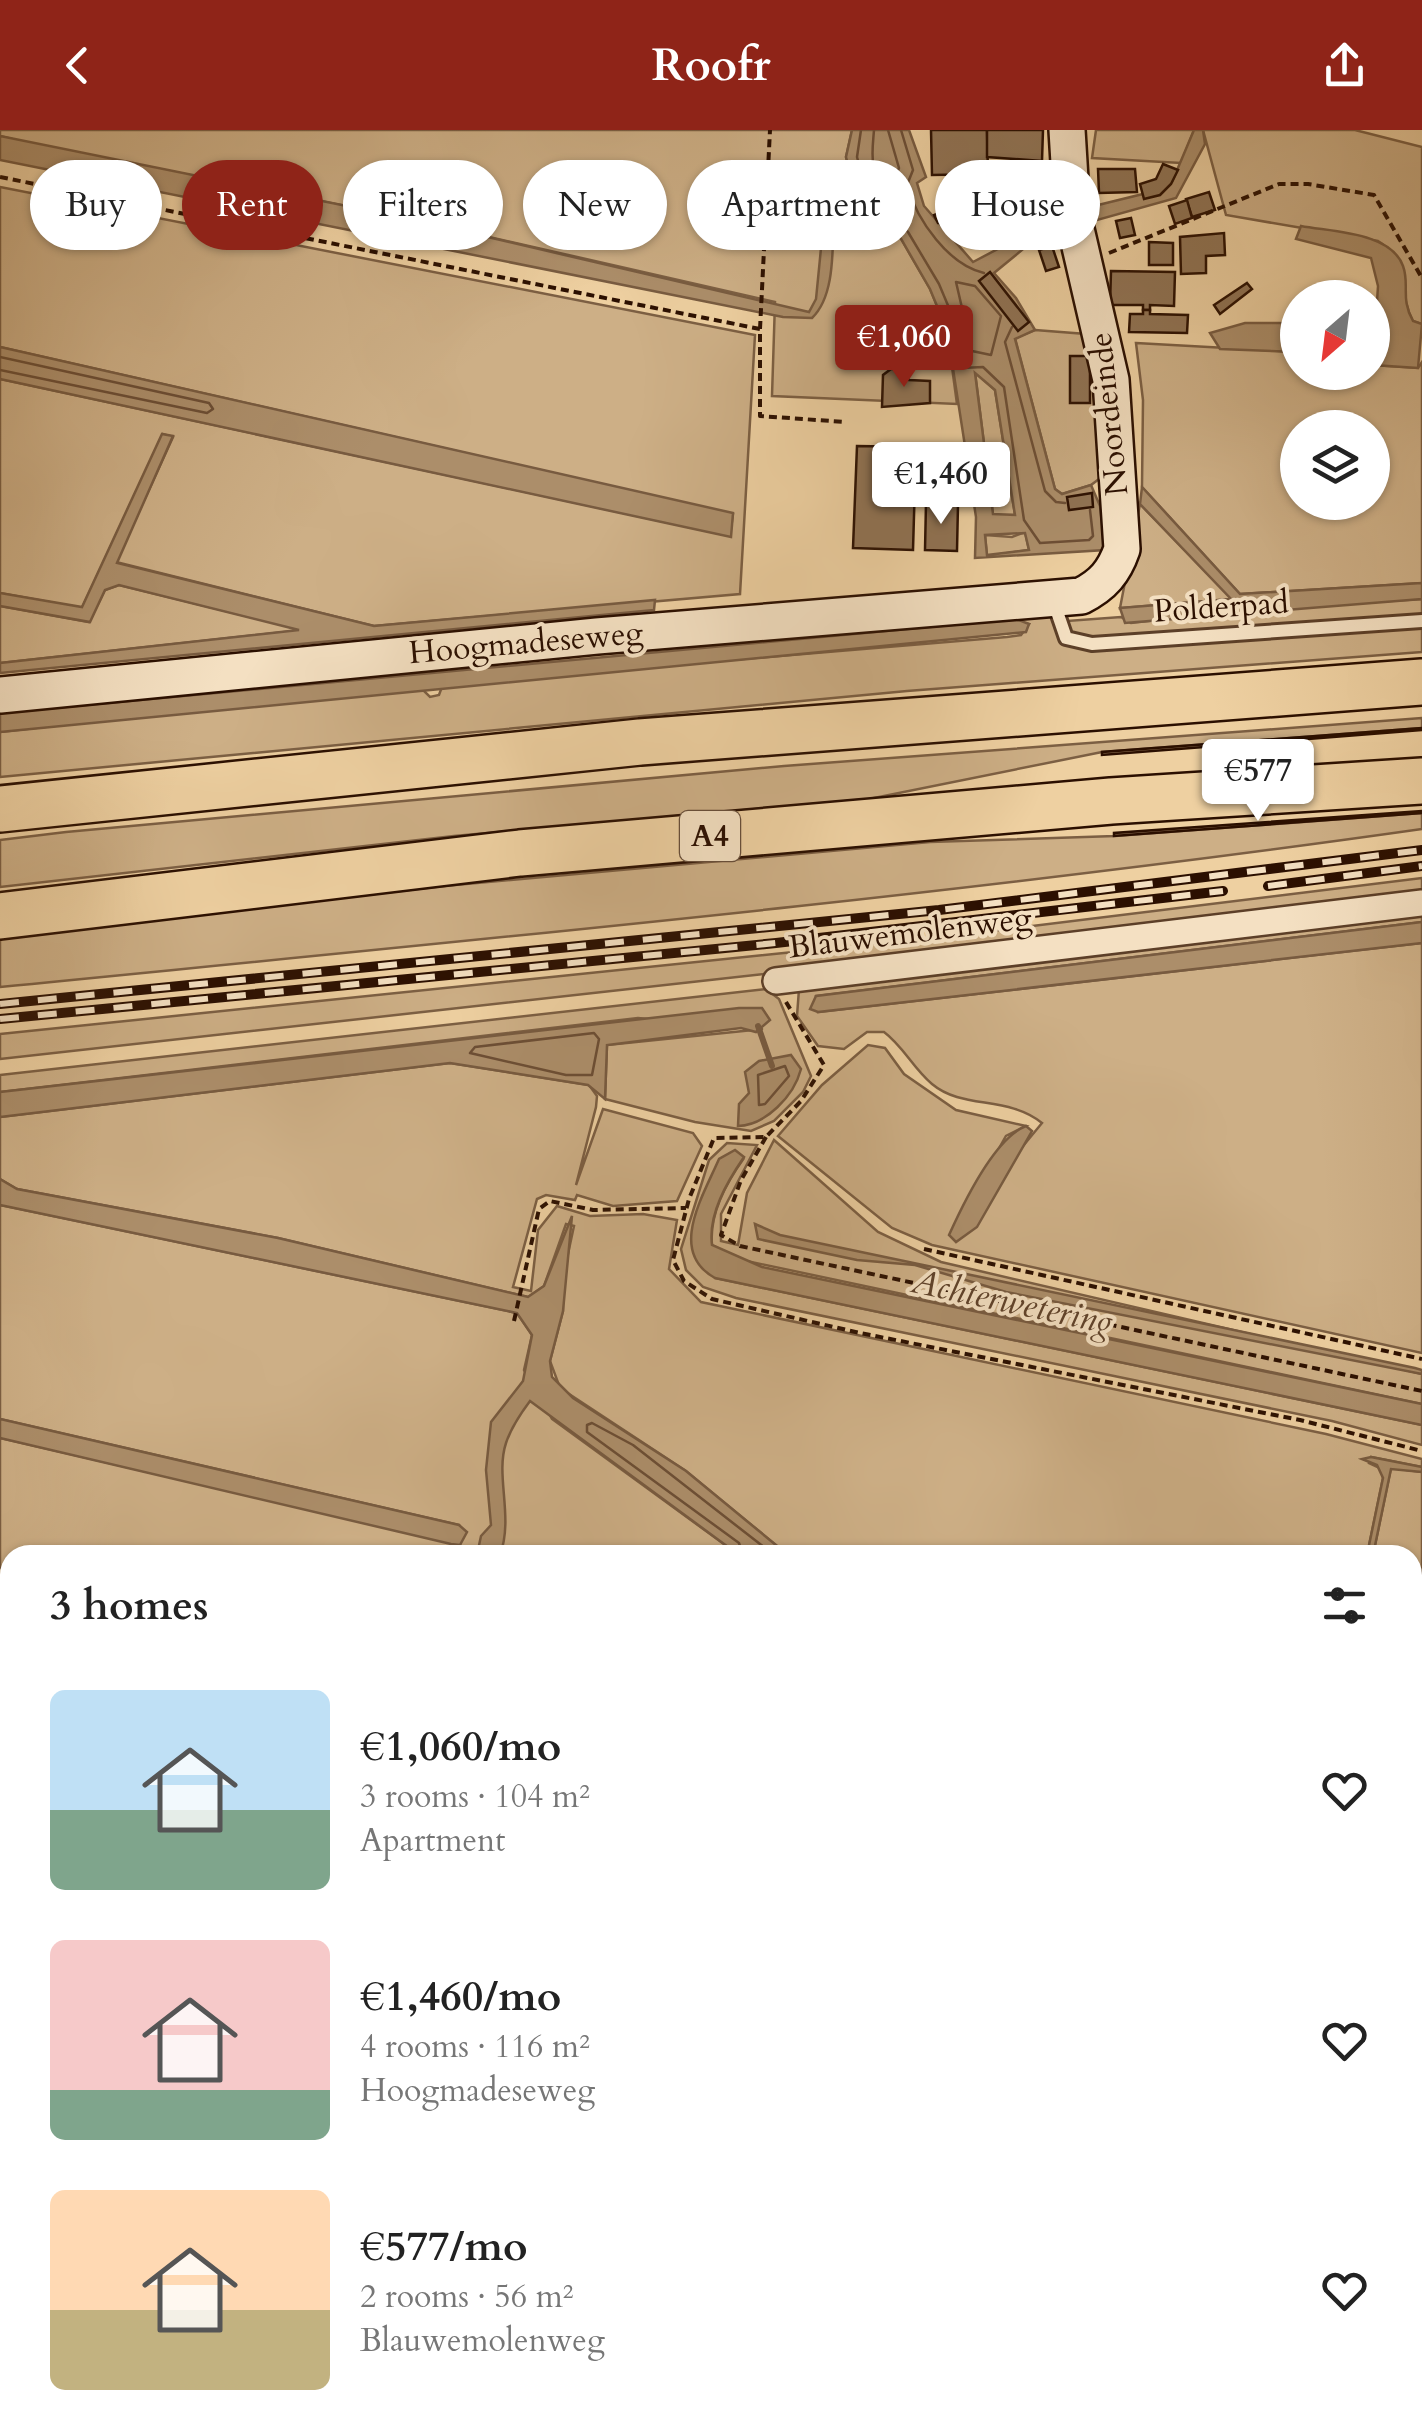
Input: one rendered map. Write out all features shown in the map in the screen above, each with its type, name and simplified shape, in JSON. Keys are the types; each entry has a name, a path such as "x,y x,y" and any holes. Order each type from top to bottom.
{"highway":[{"path":"0,809 640,742 1422,682"},
{"name":"A4","path":"0,916 520,852 1112,801 1422,781"}],"street":[{"name":"Noordeinde","path":"1053,598 1093,590 1116,567 1122,549 1111,380 1072,212 1067,130"},
{"name":"Hoogmadeseweg","path":"0,695 597,636 1053,598"},
{"name":"Blauwemolenweg","path":"776,981 1422,903"}],"lane":[{"name":"Polderpad","path":"1053,598 1066,638 1092,644 1422,620"}],"path":[{"path":"770,130 760,329 760,416 845,422"},
{"path":"0,178 760,329"},
{"path":"1082,262 1226,209 1279,184 1308,184 1374,195 1422,278"},
{"name":"Blauwemolenweg","path":"766,1137 801,1101 824,1065 776,981"},
{"path":"766,1137 714,1138 687,1208 673,1260 684,1281 712,1299 860,1333 1300,1420 1422,1451"},
{"path":"766,1137 741,1180 721,1235 740,1246 1422,1391"},
{"path":"514,1321 539,1209 550,1202 594,1210 687,1208"},
{"path":"924,1249 1422,1359"}],"shaded area":[{"path":"0,130 852,130 847,160 687,160 687,250 908,250 947,330 957,404 772,396 775,302 547,250 667,250 667,160 523,160 523,245 503,240 503,160 343,160 343,205 323,201 323,160 182,160 182,173 162,169 162,160 114,160 0,136"},
{"path":"1096,130 1194,130 1181,163 1092,158"},
{"path":"1203,130 1355,130 1422,147 1422,324 1413,321 1408,309 1396,258 1378,241 1226,215"},
{"path":"0,187 30,193 30,250 162,250 162,219 182,223 182,250 321,250 755,335 740,594 374,626 116,562 173,437 163,434 82,608 0,593 0,379 730,536 733,514 0,347"},
{"path":"1035,330 1086,334 1094,351 1103,476 1091,485 1062,494 1055,489 1015,338"},
{"path":"1136,343 1280,351 1280,390 1390,390 1390,366 1418,368 1422,362 1422,583 1240,594 1142,487 1143,400"},
{"path":"975,372 995,390 1015,515 993,515"},
{"path":"1140,504 1232,599 1120,608"},
{"path":"1025,532 1029,550 987,556 985,535 1012,537"},
{"path":"119,585 303,630 0,663 0,606 89,622 105,590"},
{"path":"1422,599 1422,652 907,691 0,777 0,732 418,685 430,697 439,695 443,684 1007,637 1021,635 1029,624 1005,619 881,631 753,634 1051,614 1054,622 1121,617 1131,623 1245,610"},
{"path":"1422,718 1422,728 1102,752 869,799 454,836 0,887 0,840 66,832 784,766"},
{"path":"1422,813 1422,829 1067,875 712,916 0,987 0,937 444,886 930,842 1115,836"},
{"path":"1422,878 1422,895 972,951 0,1059 0,1034 968,934"},
{"path":"1422,911 1422,922 816,996 818,1012 1422,943 1422,1353 932,1245 892,1228 778,1136 822,1085 868,1045 885,1048 904,1074 956,1110 1026,1126 1006,1136 950,1235 1042,1123 1014,1109 944,1092 925,1078 884,1032 867,1032 844,1049 818,1046 797,1016 799,989"},
{"path":"766,989 779,999 811,1076 803,1092 774,1121 751,1131 695,1122 605,1099 607,1045 763,1029 638,1018 0,1092 0,1075"},
{"path":"450,1063 589,1085 597,1096 596,1107 576,1185 603,1109 693,1133 702,1146 677,1201 613,1206 577,1195 575,1200 546,1195 537,1199 513,1287 531,1291 538,1230 557,1206 590,1216 643,1214 677,1220 669,1269 701,1302 1326,1434 1422,1459 1422,1467 1371,1457 1369,1463 1382,1469 1383,1478 1369,1545 776,1545 686,1471 560,1388 550,1361 563,1311 563,1277 574,1226 566,1224 544,1286 528,1297 278,1238 17,1189 0,1179 0,1117"},
{"path":"774,1140 878,1232 941,1262 1422,1374 1422,1404 742,1260 712,1245 712,1233 720,1199 744,1158 703,1195 715,1278 1422,1425 1422,1445 1332,1421 736,1298 703,1287 686,1270 681,1249 709,1160 727,1143 757,1145 721,1214 721,1241 738,1245 747,1193"},
{"path":"0,1205 517,1313 532,1335 524,1370 552,1419 725,1545 0,1545 0,1438 460,1544 459,1525 0,1419"},
{"path":"1391,1468 1422,1472 1422,1545 1375,1545"}],"water":[{"path":"852,130 909,130 926,177 917,183 924,206 935,219 935,250 962,250 973,262 996,250 1022,250 994,273 1016,298 1035,330 1015,339 1055,489 1062,494 1091,485 1100,506 1105,550 975,558 976,517 947,330 908,250 915,250 915,160 847,160","holes":["975,373 995,390 1015,515 993,514","1025,533 1029,550 987,555 985,535"]},
{"path":"1194,130 1203,130 1205,144 1176,198 1100,219 1100,205 1163,189 1172,182"},
{"path":"0,136 119,160 30,160 30,166 0,160"},
{"path":"162,169 182,173 182,196 162,192"},
{"path":"323,201 343,205 343,229 323,225"},
{"path":"1301,226 1359,235 1386,246 1396,255 1405,273 1409,313 1413,321 1422,324 1418,368 1390,366 1390,280 1376,280 1371,258 1296,239"},
{"path":"503,241 523,245 523,250 543,250 809,312 816,299 821,250 832,250 829,283 820,308 812,318 783,317 449,250 503,250"},
{"path":"1245,323 1280,323 1280,351 1220,349 1210,333"},
{"path":"0,347 733,513 731,537 0,379"},
{"path":"162,434 173,436 117,563 374,626 655,600 654,610 0,673 0,663 299,630 119,585 105,590 90,622 0,606 0,593 82,607"},
{"path":"1142,487 1240,594 1422,583 1422,599 1125,623 1120,608 1231,599 1140,504"},
{"path":"1016,619 1029,624 1026,632 0,732 0,713"},
{"path":"1422,922 1422,943 818,1012 810,1009 816,996"},
{"path":"762,1008 770,1020 756,1032 741,1028 607,1045 605,1099 588,1085 450,1063 0,1117 0,1092"},
{"path":"791,1055 801,1069 785,1099 768,1115 738,1126 739,1104 749,1093 745,1072 759,1061"},
{"path":"1026,1126 1032,1131 977,1227 956,1242 949,1235 981,1173 1003,1144"},
{"path":"735,1150 744,1157 716,1210 712,1245 762,1267 1422,1404 1422,1425 715,1278 693,1254 693,1223 719,1159"},
{"path":"0,1179 17,1189 278,1238 528,1297 544,1286 572,1216 563,1311 550,1361 552,1377 573,1398 686,1471 776,1545 725,1545 530,1401 511,1432 503,1456 503,1545 479,1545 491,1525 486,1470 491,1422 523,1381 532,1335 517,1313 0,1205"},
{"path":"755,1224 780,1235 1415,1368 1422,1370 1422,1374 1006,1292 915,1265 857,1260 758,1239"},
{"path":"0,1419 459,1525 467,1532 460,1545 451,1544 0,1438"},
{"path":"1371,1457 1422,1467 1422,1472 1391,1469 1375,1545 1369,1545 1383,1478 1377,1465 1362,1459"}],"building":[{"path":"931,130 987,130 988,160 935,160 932,175"},
{"path":"987,130 1043,130 1042,160 987,157"},
{"path":"1163,164 1178,170 1171,184 1160,195 1144,199 1140,184 1156,179"},
{"path":"1100,169 1135,169 1137,192 1100,193"},
{"path":"1209,192 1215,210 1192,217 1186,199"},
{"path":"1187,200 1192,218 1175,224 1169,206"},
{"path":"1131,218 1135,235 1120,238 1116,221"},
{"path":"1224,233 1225,255 1206,256 1206,273 1181,274 1180,237"},
{"path":"1149,242 1173,243 1173,265 1149,265"},
{"path":"1039,250 1053,250 1059,267 1046,271"},
{"path":"1111,271 1175,272 1174,306 1150,305 1150,310 1143,310 1143,305 1110,305"},
{"path":"990,272 1029,322 1018,331 979,281"},
{"path":"1247,283 1252,289 1220,314 1214,305"},
{"path":"1143,310 1150,310 1150,314 1188,315 1187,333 1129,332 1130,314 1143,314"},
{"path":"1070,356 1090,356 1090,403 1070,403"},
{"path":"891,369 901,369 909,380 930,381 930,403 882,407 883,375"},
{"path":"857,446 916,447 913,550 853,548"},
{"path":"1092,493 1093,507 1069,510 1067,497"},
{"path":"926,503 958,504 957,551 925,550"},
{"path":"1422,730 1102,755 1102,752"},
{"path":"1422,813 1114,836 1114,833"}],"waterway":[{"name":"Achterwetering","path":"758,1026 772,1066"}],"railway":[{"path":"0,1004 939,910 1422,850"},
{"path":"1268,886 1422,866"},
{"path":"0,1019 776,943 1223,891"}]}
